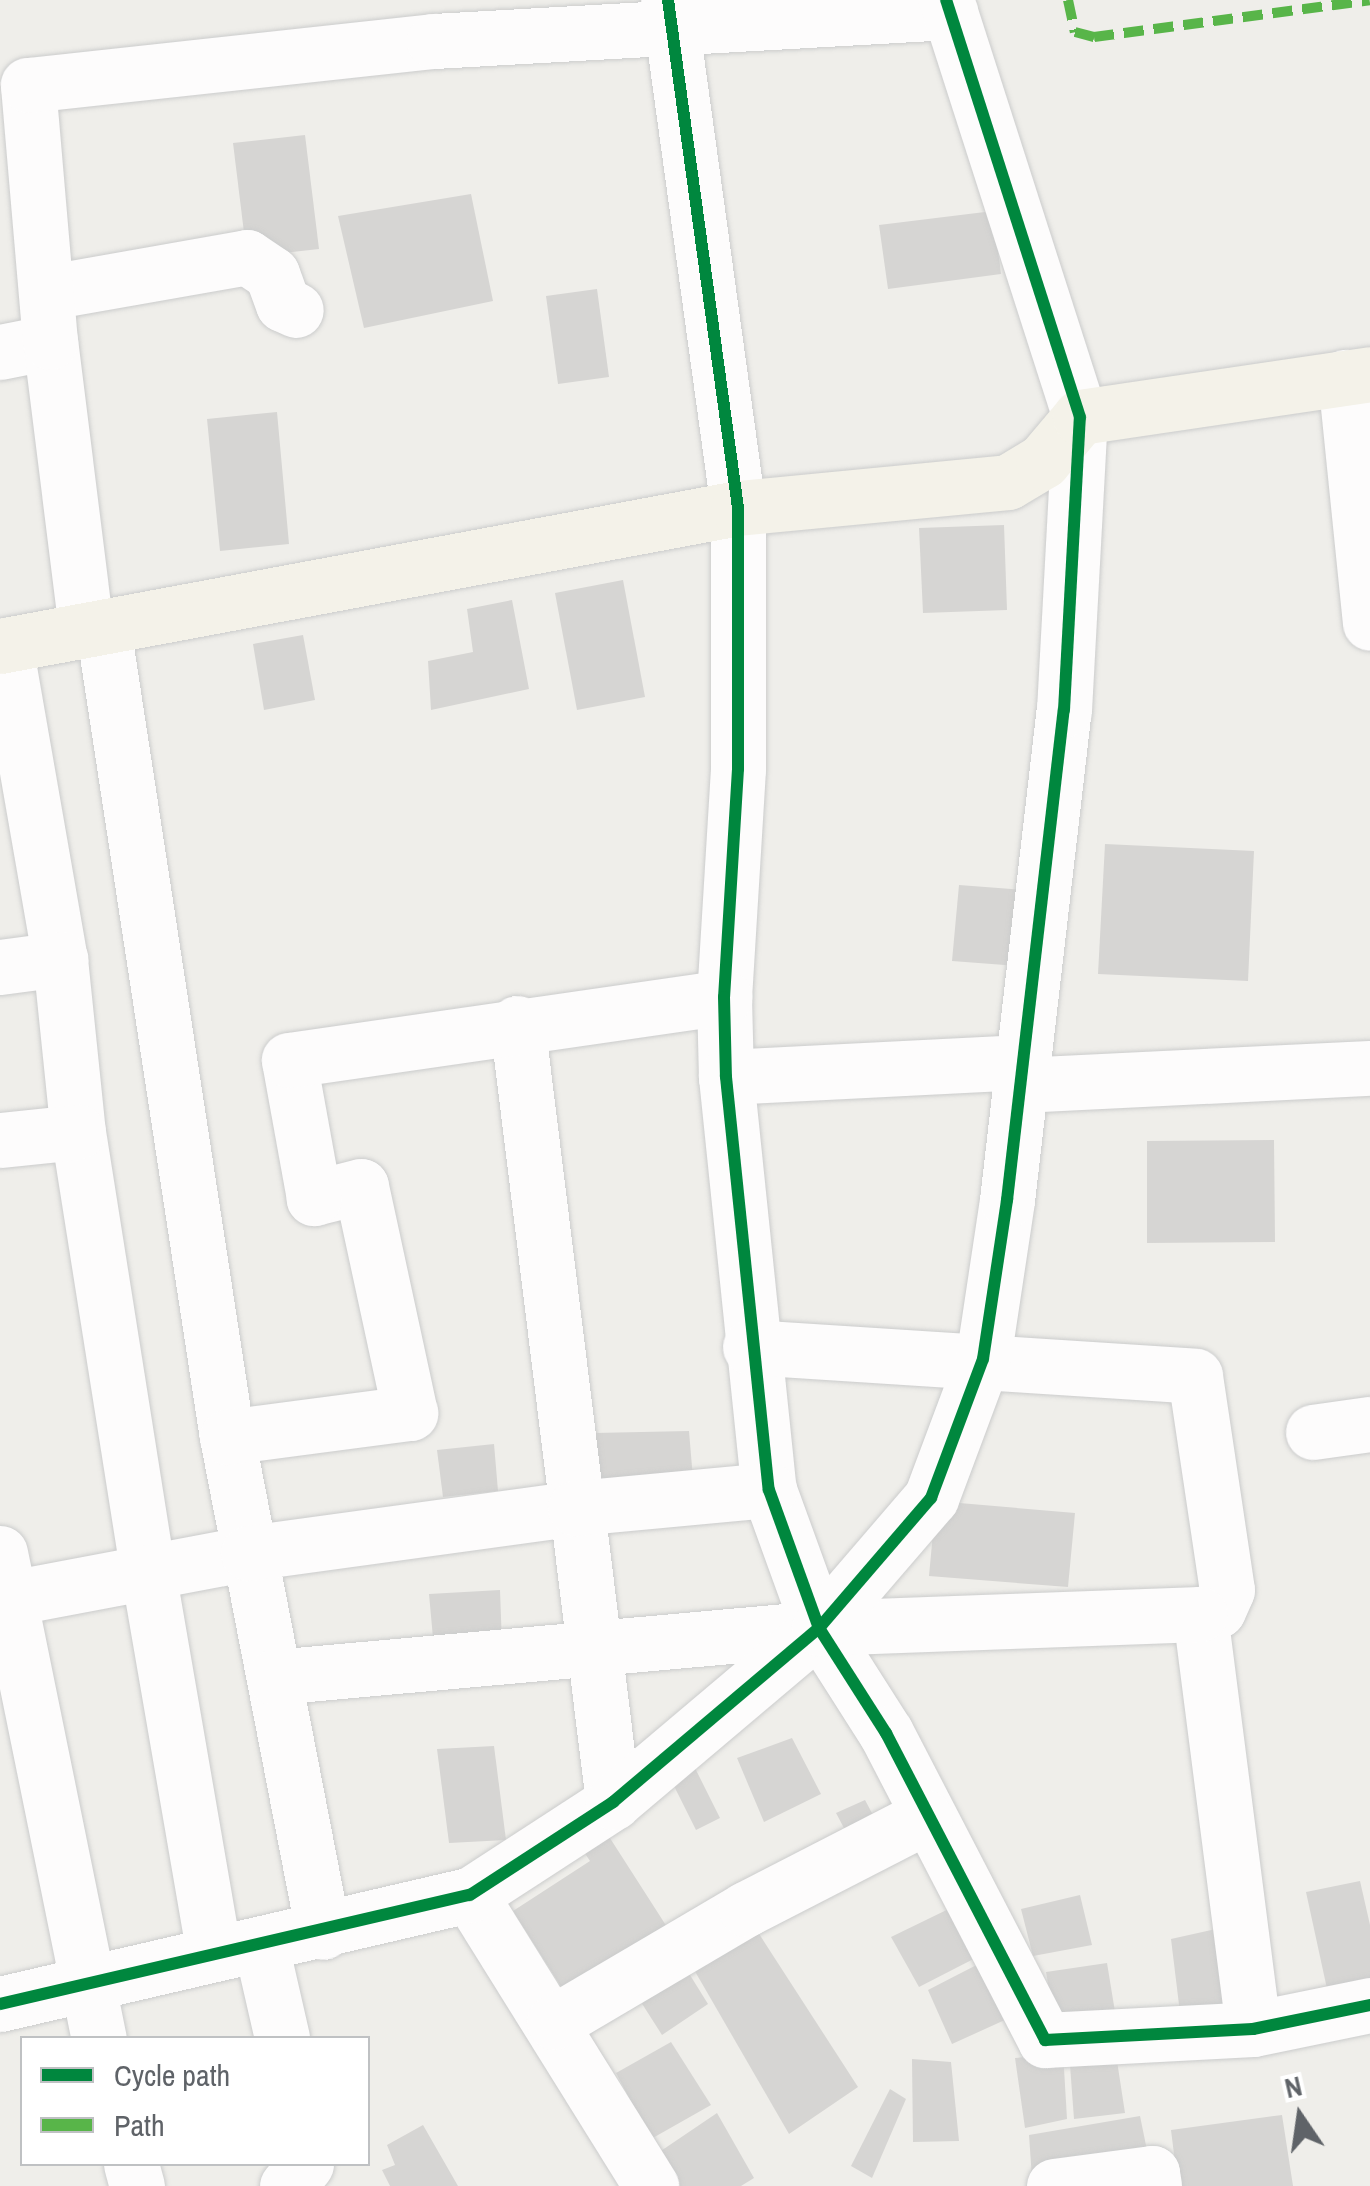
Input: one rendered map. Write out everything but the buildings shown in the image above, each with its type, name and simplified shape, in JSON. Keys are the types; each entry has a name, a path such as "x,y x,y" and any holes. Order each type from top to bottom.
{"main road":[{"path":"2,645 738,508 1008,482 1043,462 1080,418 1357,376"}],"street":[{"path":"0,2004 84,1982 323,1932 470,1895 613,1802 820,1628 932,1498 983,1359 1064,710 1080,418 948,6 437,21 28,85 33,328 95,629 227,1437 323,1932"},
{"path":"672,16 738,508 738,769 724,997 726,1076 750,1346 769,1490 820,1628 886,1733 926,1817 1045,2040 1253,2028 1370,2005"},
{"path":"33,328 247,258 272,274 282,304 296,310"},
{"path":"1357,376 1370,623"},
{"path":"2,645 60,958 78,1132 148,1572 238,1950 281,2036"},
{"path":"0,967 60,958"},
{"path":"227,1437 410,1413 360,1186 314,1198 289,1060 517,1023 724,997"},
{"path":"517,1023 589,1652 613,1802"},
{"path":"726,1076 1370,1068"},
{"path":"0,1140 78,1132"},
{"path":"274,1677 589,1652 820,1628 1200,1614 1218,1610 1227,1590 1195,1376 750,1346"},
{"path":"1313,1432 1370,1424"},
{"path":"98,2036 3,1584 148,1572 248,1553 575,1508 769,1490"},
{"path":"1200,1614 1253,2028"},
{"path":"554,2022 746,1909 926,1817"},
{"path":"470,1895 554,2022 651,2186"},
{"path":"287,2186 304,2166"},
{"path":"1054,2186 1152,2173 1154,2186"}],"marked path":[{"path":"1068,0 1075,32 1094,37 1370,0"}],"cycle path":[{"path":"668,0 738,508 738,769 724,997 726,1077 769,1490 819,1628 886,1733 1045,2040 1253,2029 1370,2005"},
{"path":"0,2004 470,1895 613,1802 819,1628 931,1498 983,1359 1007,1200 1064,710 1080,417 946,0"}]}
